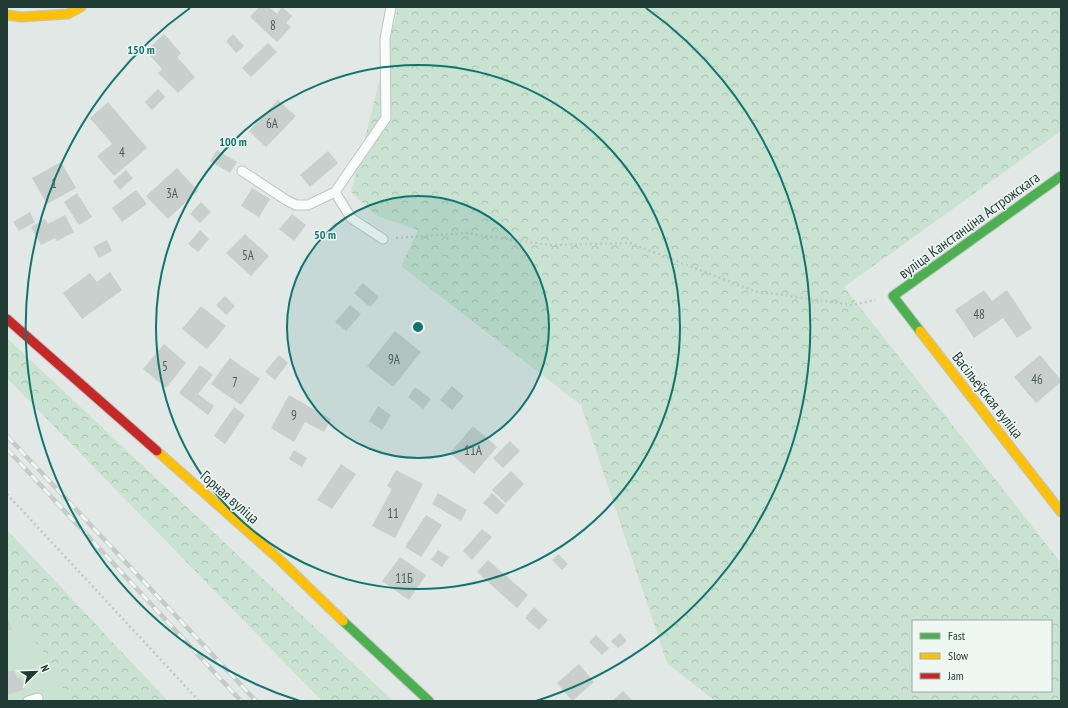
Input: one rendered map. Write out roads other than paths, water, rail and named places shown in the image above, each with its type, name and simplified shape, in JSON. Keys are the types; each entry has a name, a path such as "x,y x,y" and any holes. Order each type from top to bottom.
{"street":[{"path":"7,15 20,17 68,14 81,7"},
{"name":"вуліца Канстанціна Астрожскага","path":"893,296 1061,176"},
{"name":"Васільеўская вуліца","path":"893,296 1061,512"},
{"name":"Горная вуліца","path":"7,319 280,560 429,701"}],"lane":[{"path":"242,171 296,205 308,205 335,192 386,118 385,39 391,7"},
{"path":"335,192 351,218 383,239"},
{"path":"28,701 38,698"}],"railway":[{"path":"7,436 256,701"},
{"path":"7,449 241,701"}]}
